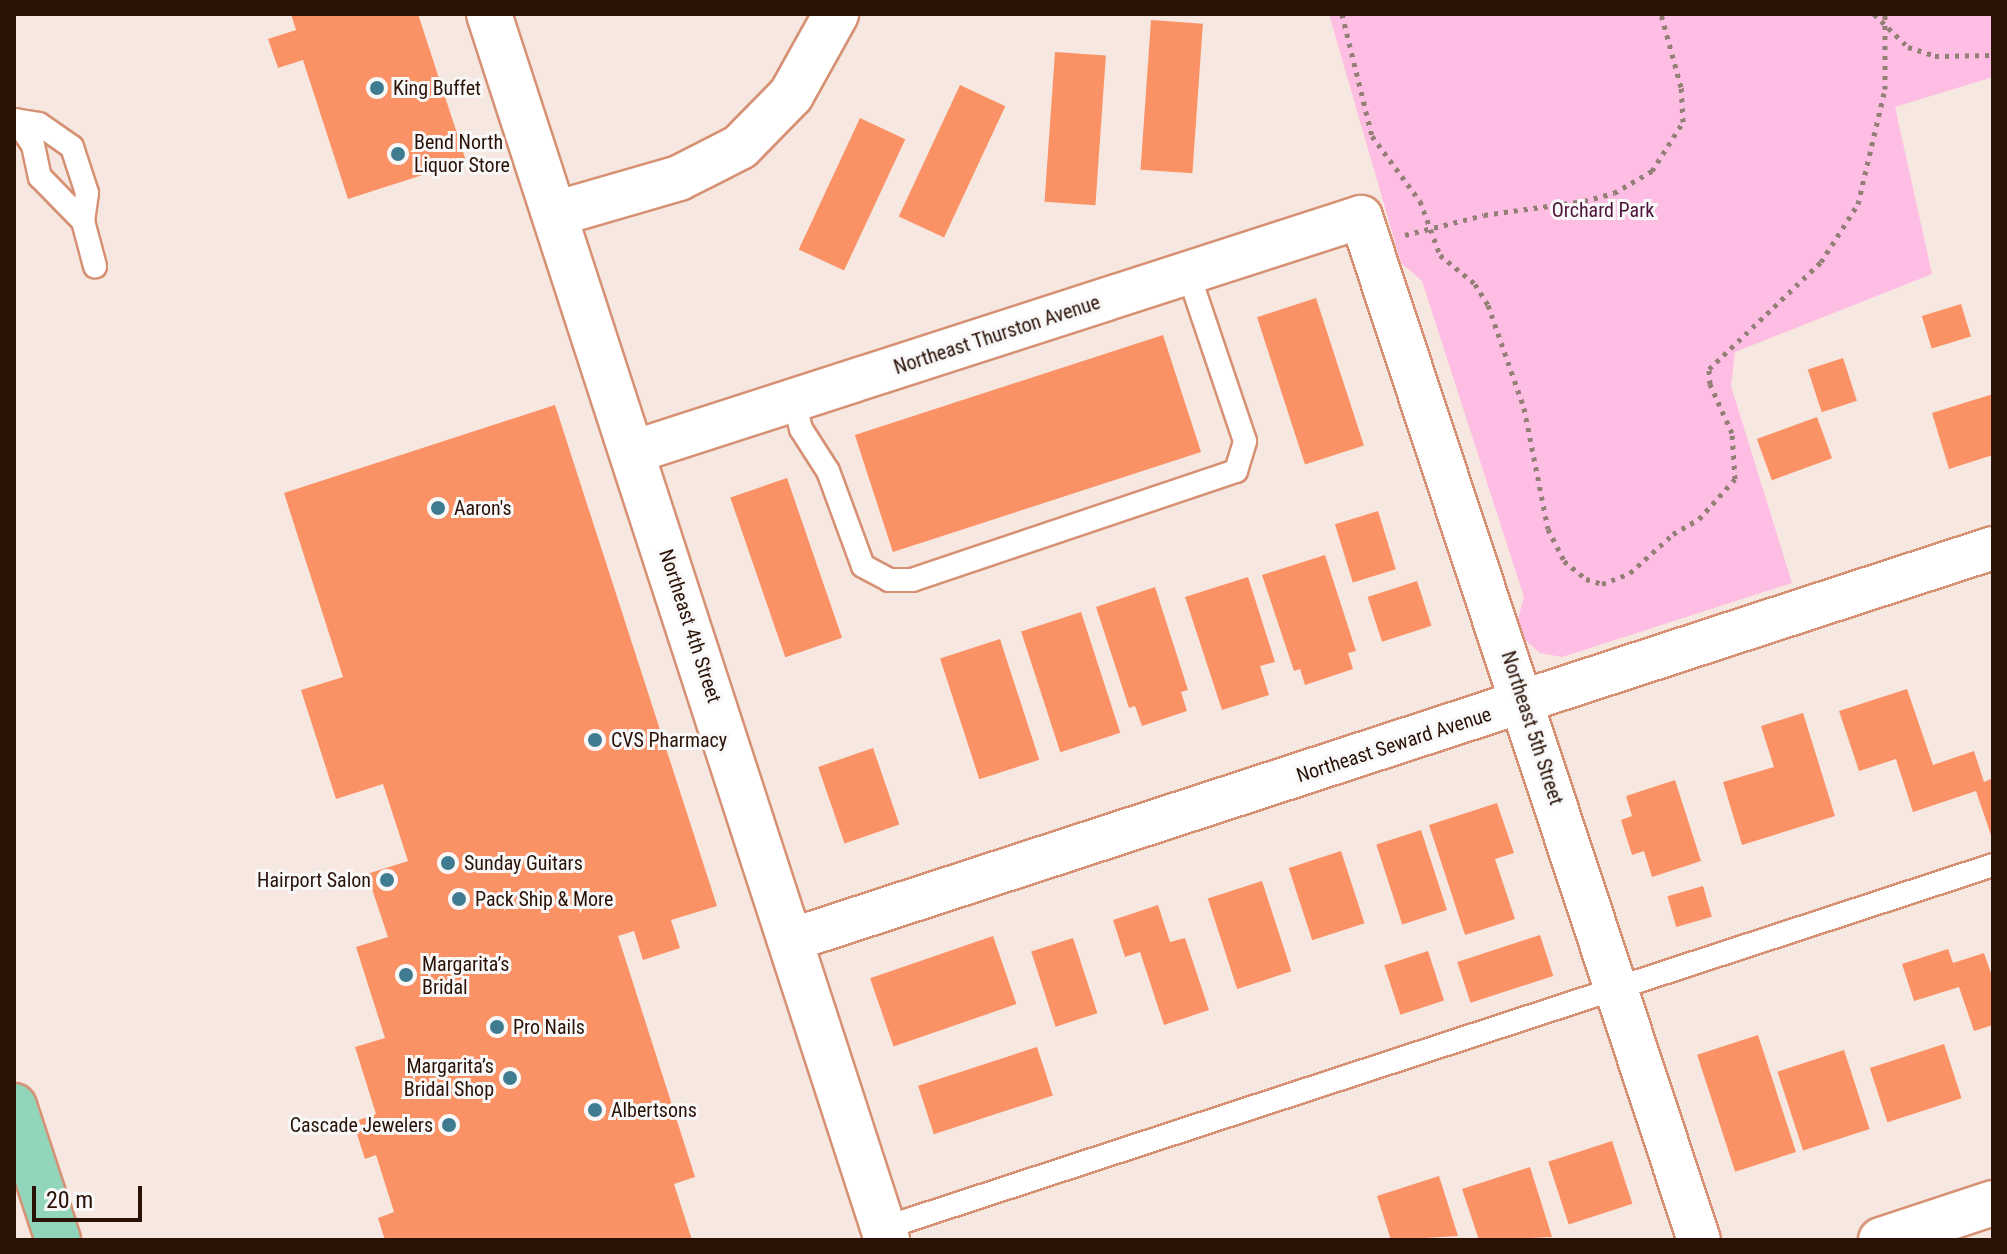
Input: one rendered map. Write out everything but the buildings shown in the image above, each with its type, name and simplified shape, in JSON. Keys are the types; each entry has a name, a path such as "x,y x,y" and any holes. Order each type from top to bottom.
{"main road":[{"path":"14,1106 27,1188 58,1240"}],"street":[{"name":"Northeast 4th Street","path":"489,14 794,939 886,1234"},
{"path":"555,214 679,178 740,147 791,95 836,14"},
{"name":"Northeast Thurston Avenue","path":"633,452 1188,273 1365,230"},
{"name":"Northeast 5th Street","path":"1365,230 1525,703 1699,1240"},
{"name":"Northeast Seward Avenue","path":"794,939 1993,548"},
{"path":"1881,1240 1993,1203"}],"lane":[{"path":"15,120 33,145 40,177 83,221"},
{"path":"15,120 39,124 72,147 87,193 83,221 95,266"},
{"path":"794,401 801,429 828,471 863,566 889,580 927,576 1236,471 1245,441 1188,273"},
{"path":"886,1234 1618,985 1993,865"}],"path":[{"path":"1342,14 1372,136 1420,201 1440,255 1475,284 1488,305 1524,408 1548,529 1564,561 1586,579 1619,580 1720,501 1735,479 1732,433 1710,384 1709,369 1821,262 1858,204 1885,89 1885,17"},
{"path":"1365,230 1431,229 1484,215 1584,201 1614,193 1652,171 1683,122 1681,87 1661,14"},
{"path":"1874,14 1885,17 1908,47 1935,56 1970,60 1993,55"}],"green space":[{"name":"Orchard Park","path":"1329,14 1993,14 1993,77 1895,107 1932,274 1735,352 1731,386 1792,583 1562,657 1540,653 1523,638 1518,620 1524,597 1422,281 1401,263"}],"place":[{"name":"King Buffet","path":"377,88"},
{"name":"Bend North Liquor Store","path":"398,154"},
{"name":"Aaron's","path":"438,508"},
{"name":"CVS Pharmacy","path":"595,740"},
{"name":"Sunday Guitars","path":"448,863"},
{"name":"Hairport Salon","path":"387,880"},
{"name":"Pack Ship & More","path":"459,899"},
{"name":"Margarita’s Bridal","path":"406,975"},
{"name":"Pro Nails","path":"497,1027"},
{"name":"Margarita’s Bridal Shop","path":"510,1078"},
{"name":"Albertsons","path":"595,1110"},
{"name":"Cascade Jewelers","path":"449,1125"}]}
